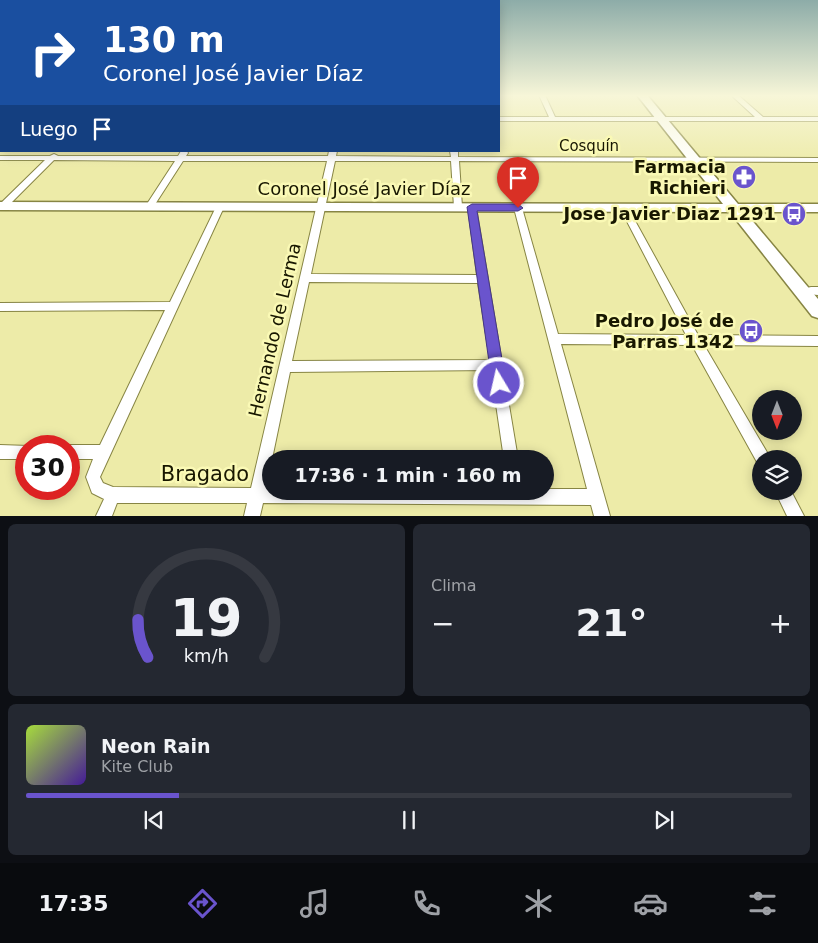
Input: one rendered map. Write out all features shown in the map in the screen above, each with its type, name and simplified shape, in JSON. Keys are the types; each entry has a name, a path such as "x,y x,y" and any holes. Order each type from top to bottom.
{"main road":[{"path":"664,119 738,208 818,311"},
{"name":"Coronel José Javier Díaz","path":"2,206 818,208"},
{"path":"738,208 816,293"}],"street":[{"path":"2,206 59,152"},
{"name":"Cosquín","path":"0,158 183,155 454,155 698,160 818,160"},
{"path":"149,207 183,155"},
{"name":"Hernando de Lerma","path":"252,516 332,155"},
{"path":"454,155 458,207"},
{"path":"104,516 112,495 97,488 93,477 220,207"},
{"path":"472,207 510,450"},
{"path":"518,208 602,516"},
{"path":"624,208 695,340 758,450"},
{"path":"304,278 483,280"},
{"path":"0,307 173,306"},
{"path":"554,339 818,341"},
{"path":"285,367 496,365"},
{"path":"0,452 15,452"},
{"path":"80,452 104,452"},
{"name":"Bragado","path":"112,495 262,496"},
{"name":"Bragado","path":"554,495 597,497"},
{"path":"787,500 796,516"}],"place":[{"name":"Farmacia Richieri","path":"744,177"},
{"name":"Jose Javier Diaz 1291","path":"794,214"},
{"name":"Pedro José de Parras 1342","path":"751,331"}],"route":[{"path":"499,383 472,207 518,208"}]}
